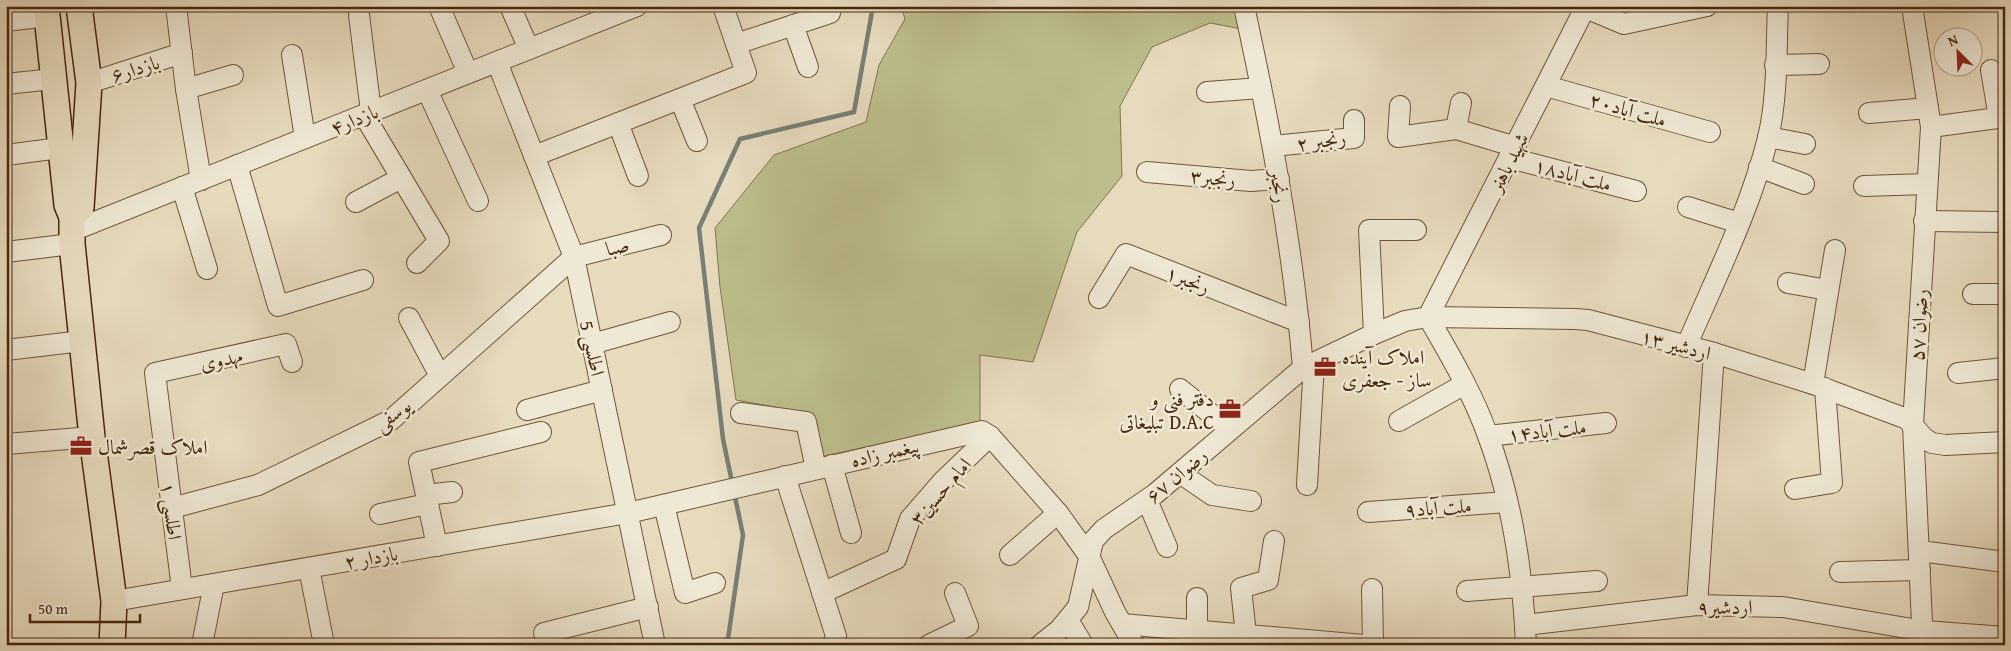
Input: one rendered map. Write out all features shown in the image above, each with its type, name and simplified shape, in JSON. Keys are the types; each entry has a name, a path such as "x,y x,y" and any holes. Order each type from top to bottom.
{"main road":[{"path":"72,231 81,208 89,82 79,6"},
{"path":"47,11 60,148 72,231 92,437 114,601 112,645"}],"street":[{"path":"176,6 186,89 201,180"},
{"path":"439,6 468,74"},
{"path":"510,6 530,49"},
{"name":"بازدار۴","path":"6,252 72,231 637,6"},
{"path":"534,156 746,73 723,6"},
{"name":"رنجبر","path":"1244,6 1279,179 1299,322 1308,366 1308,485"},
{"path":"1586,7 1624,24 1707,6"},
{"path":"1686,346 1739,223 1768,137 1774,97 1778,6"},
{"name":"رضوان ۵۷","path":"1912,6 1929,118 1913,425 1924,638"},
{"name":"شهید باهنر","path":"1428,317 1586,7"},
{"path":"6,21 47,11"},
{"path":"736,44 830,13"},
{"path":"359,15 368,113 401,178 439,241 417,263"},
{"path":"793,25 808,66"},
{"name":"بازدار۶","path":"89,82 182,54"},
{"path":"292,55 305,138"},
{"name":"اطلسی 5","path":"497,62 574,257 655,645"},
{"path":"1775,65 1819,64"},
{"path":"1869,113 1929,118 2002,117 1990,70"},
{"path":"186,89 233,75"},
{"path":"6,84 53,79"},
{"name":"ملت آباد۲۰","path":"1546,86 1710,132"},
{"path":"1208,92 1261,88"},
{"path":"426,90 478,201"},
{"path":"680,99 697,141"},
{"path":"1400,106 1398,137 1456,128 1462,103"},
{"name":"رنجبر ۲","path":"1273,146 1354,138 1354,120"},
{"path":"618,123 638,176"},
{"name":"ملت آباد۱۸","path":"1456,128 1513,153 1636,191"},
{"path":"1768,137 1805,144"},
{"path":"6,155 60,148"},
{"path":"237,165 278,306 363,280"},
{"path":"1759,167 1804,184"},
{"name":"رنجبر۳","path":"1147,172 1252,180 1279,179"},
{"path":"356,202 401,178"},
{"path":"1864,186 1926,184"},
{"path":"182,187 206,269"},
{"path":"1688,207 1739,223"},
{"path":"1924,221 2005,222"},
{"path":"1374,334 1369,230 1416,230"},
{"name":"صبا","path":"574,257 661,235"},
{"path":"1795,489 1832,483 1819,386 1828,290 1835,250"},
{"name":"رنجبر۱","path":"1099,298 1126,254 1299,322"},
{"name":"یوسفی","path":"172,508 258,485 391,420 574,257"},
{"path":"1788,283 1828,290"},
{"path":"1973,294 2005,294"},
{"path":"1428,317 1466,384 1488,436 1507,502 1522,586 1525,635"},
{"name":"رضوان ۶۷","path":"1040,645 1059,630 1078,607 1093,541 1104,529 1147,500 1308,366 1405,321 1428,317"},
{"name":"اردشیر ۱۳","path":"1428,317 1588,320 1714,353 1819,386 1907,419 1924,438 1932,443 1945,445 2005,442"},
{"path":"409,318 440,376"},
{"path":"592,344 670,322"},
{"path":"6,350 82,341"},
{"name":"مهدوی","path":"155,373 289,353"},
{"path":"1697,605 1714,353"},
{"path":"1958,373 2005,368"},
{"name":"اطلسی ۱","path":"155,373 182,590"},
{"path":"1399,421 1466,384"},
{"path":"1180,389 1230,429"},
{"path":"527,410 602,390"},
{"path":"741,413 806,422 851,533"},
{"name":"ملت آباد۱۴","path":"1488,436 1606,423"},
{"name":"پیغمبر زاده","path":"628,513 982,431 990,436"},
{"path":"436,546 419,462 541,432"},
{"path":"990,436 1058,513 1089,556 1134,645"},
{"name":"امام حسین۳","path":"822,593 896,559 910,519 943,481 990,436"},
{"path":"6,444 92,437"},
{"path":"1180,473 1212,495 1251,501"},
{"path":"785,476 836,636 834,645"},
{"path":"380,514 452,492"},
{"path":"1147,500 1167,548"},
{"name":"ملت آباد۹","path":"1368,512 1507,502"},
{"path":"664,505 685,593 715,583"},
{"name":"بازدار ۲","path":"114,601 628,513"},
{"path":"1010,554 1058,513"},
{"path":"1246,634 1241,588 1268,580 1274,541"},
{"path":"1840,572 1920,561 2005,562"},
{"path":"310,568 324,645"},
{"path":"1467,591 1597,581"},
{"path":"202,645 214,584"},
{"path":"1372,589 1373,645"},
{"path":"929,645 959,638 968,626 955,593"},
{"path":"1197,598 1197,630"},
{"name":"اردشیر۹","path":"1525,635 1697,605 1783,607 1924,638 2005,638"},
{"path":"544,633 648,607"},
{"path":"1068,620 1083,645"},
{"path":"1122,624 1364,645"}],"green space":[{"path":"901,6 1248,6 1253,31 1210,23 1152,47 1120,106 1122,176 1077,232 1033,362 980,355 980,422 820,457 813,414 736,400 720,287 715,228 774,155 866,122 879,65 905,19"}],"waterway":[{"path":"732,482 723,439 699,228 740,139 854,112 873,6"},
{"path":"714,645 728,639 743,535 734,492"}],"place":[{"name":"املاک آینده ساز - جعفری","path":"1325,367"},
{"name":"دفتر فنی و تبلیغاتی D.A.C","path":"1230,409"},
{"name":"املاک قصرشمال","path":"81,446"}]}
